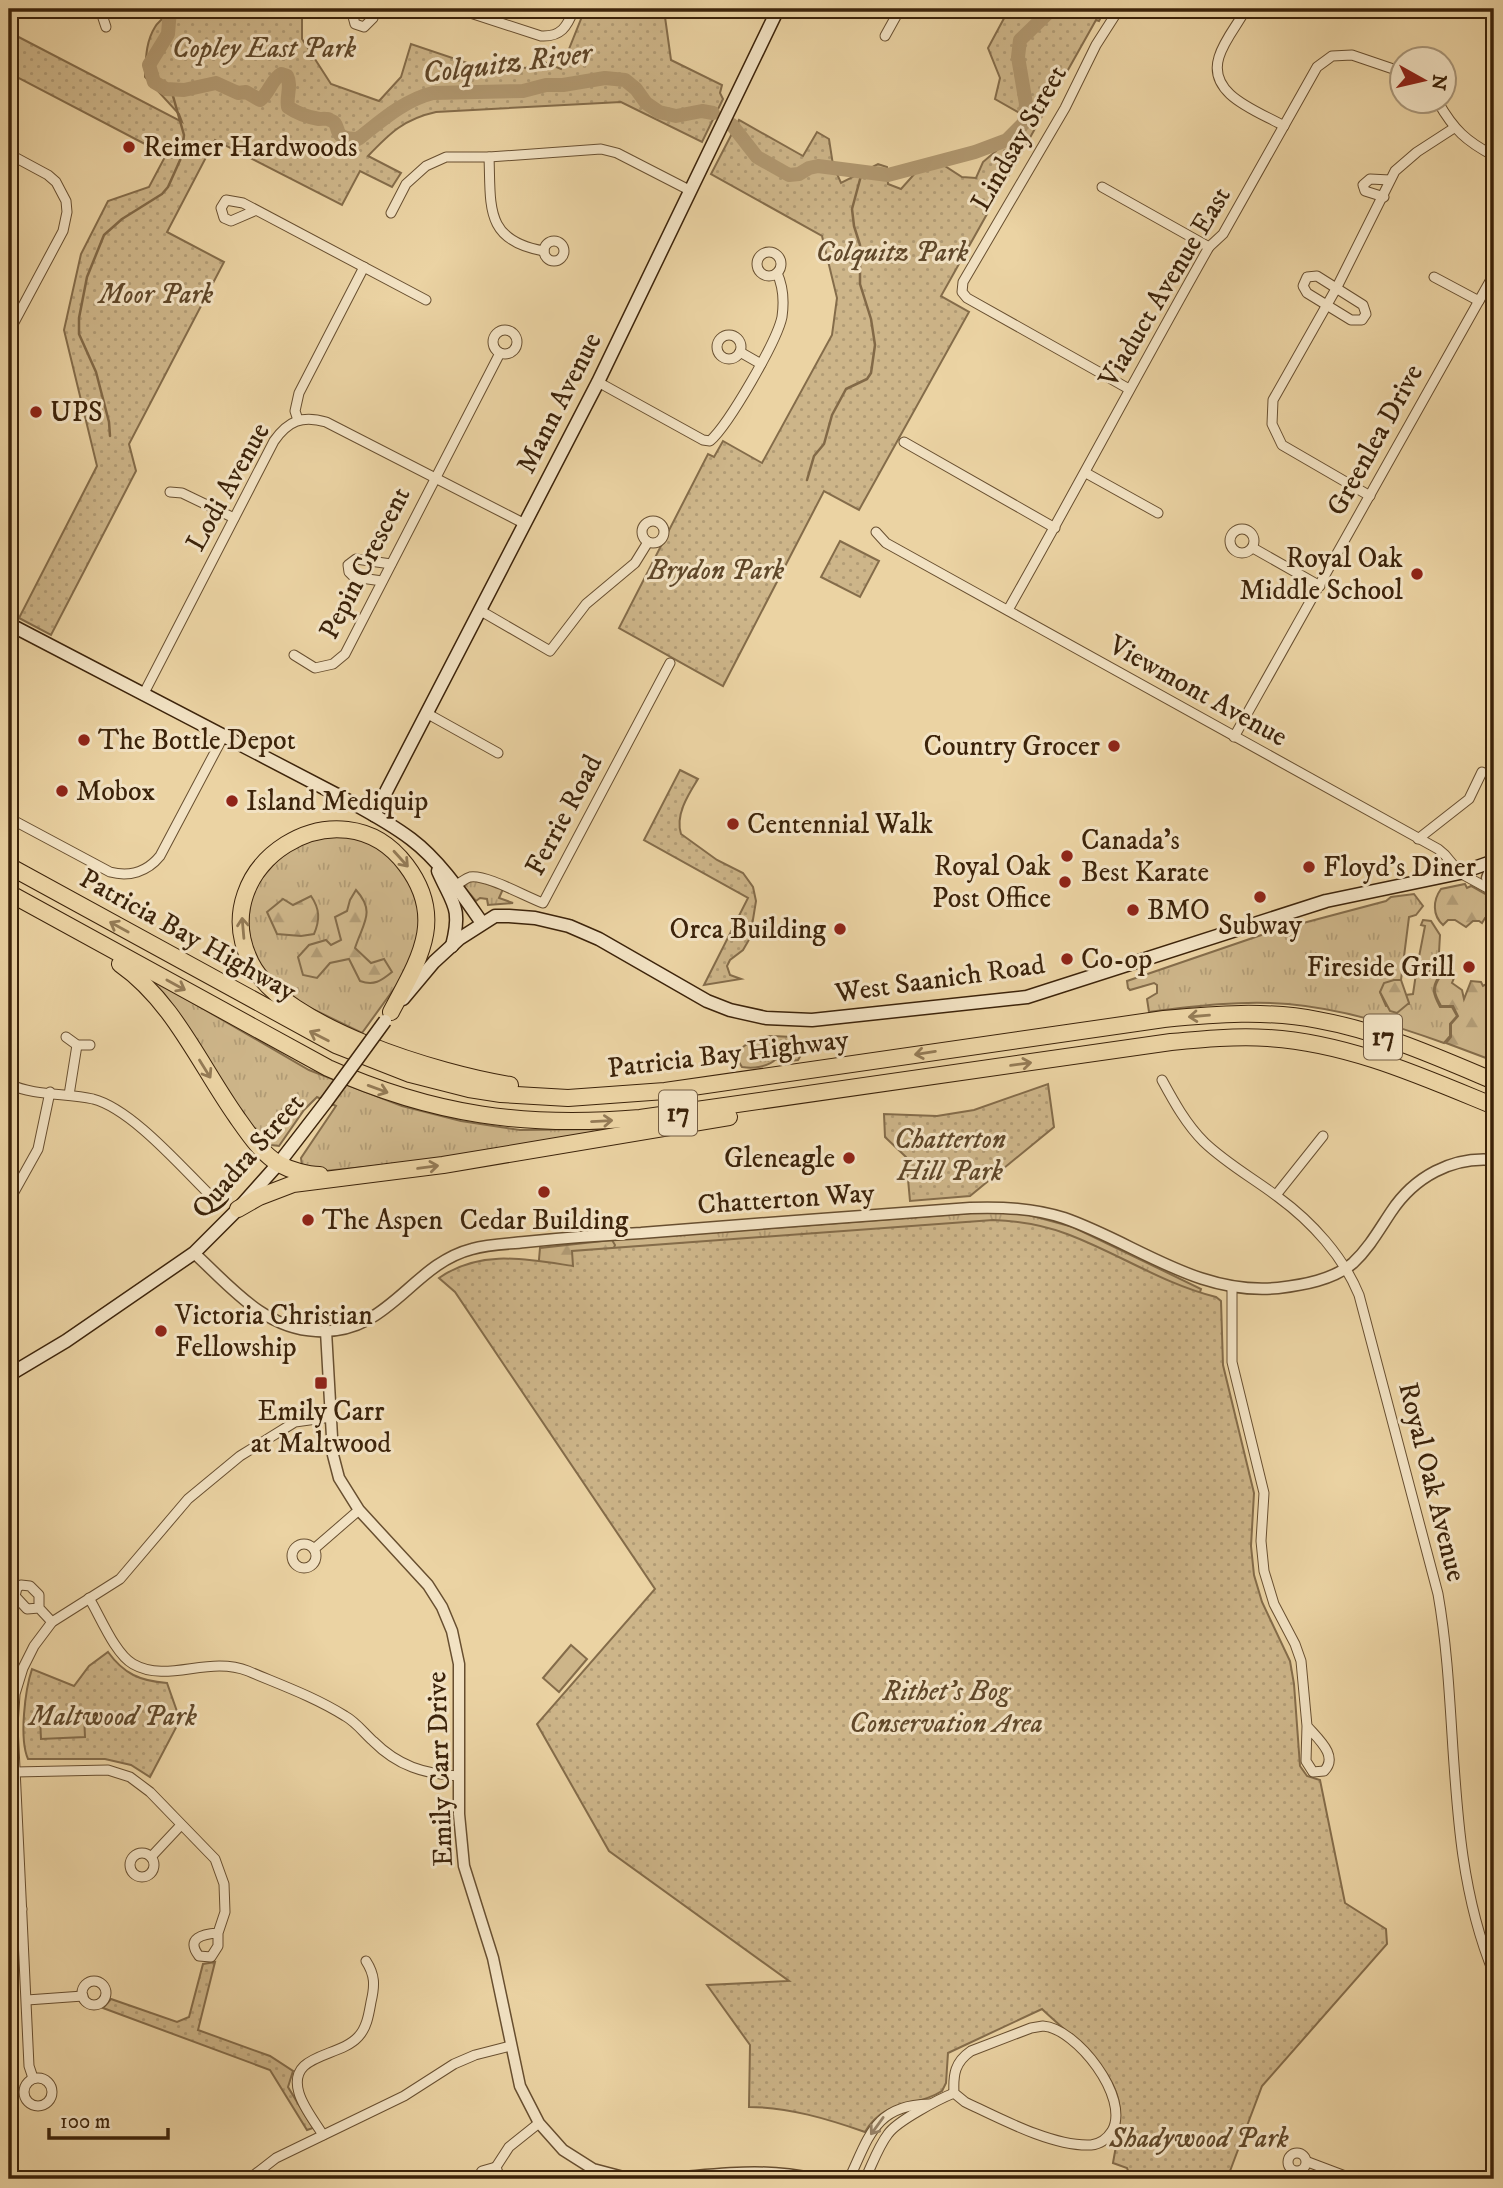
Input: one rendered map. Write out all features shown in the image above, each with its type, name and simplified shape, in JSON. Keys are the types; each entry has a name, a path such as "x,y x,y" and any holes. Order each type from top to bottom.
{"highway":[{"path":"388,1017 420,958 424,942 427,923 425,904 412,873 391,849 361,834 327,830 310,832 285,843 264,861 249,884 242,914 242,930 245,946 259,975 271,989 306,1014 360,1041 415,1062 492,1082 571,1091 639,1088 666,1091"},
{"name":"Patricia Bay Highway","path":"9,866 336,1045 410,1074 469,1089 530,1097 595,1097 666,1091 1164,1019 1238,1013 1319,1020 1368,1032 1494,1081"},
{"name":"Patricia Bay Highway","path":"9,893 328,1068 396,1095 478,1115 538,1122 605,1121 717,1108 1171,1042 1236,1037 1269,1038 1324,1046 1391,1065 1494,1106"},
{"path":"9,901 115,960 147,986 251,1137 279,1163 314,1175 360,1175"},
{"path":"1267,1014 1288,1010 1349,1020 1428,1045 1494,1071"},
{"path":"1391,1065 1439,1091 1494,1115"},
{"path":"238,1209 259,1197 293,1184 443,1165 965,1077 986,1069"}],"main road":[{"name":"Mann Avenue","path":"374,815 598,382 778,9"},
{"path":"9,624 374,815 413,841 456,885 482,923"},
{"path":"434,862 458,915 452,946"},
{"name":"West Saanich Road","path":"482,923 495,916 509,916 535,918 569,926 599,939 707,1001 730,1010 766,1018 812,1020 1036,995 1326,901 1460,873 1494,862"},
{"name":"Quadra Street","path":"9,1375 65,1341 194,1254 279,1163 388,1017 434,962 482,923"}],"street":[{"path":"100,9 106,27"},
{"path":"351,9 355,24 364,27 369,24 376,9"},
{"path":"458,9 541,36 552,36 566,28 574,9"},
{"path":"885,36 900,9"},
{"name":"Lindsay Street","path":"1119,9 1096,45 1065,107 963,282 962,292 967,298 1129,389"},
{"path":"1246,9 1219,57 1218,75 1224,90 1284,126"},
{"name":"Viaduct Avenue East","path":"1008,610 1209,247 1223,234 1317,67 1332,56 1352,55 1388,67"},
{"path":"1447,116 1454,128 1469,142 1494,156"},
{"path":"1370,496 1282,445 1272,424 1273,400 1337,287 1395,171 1413,155 1454,128"},
{"path":"391,213 406,184 426,166 446,158 601,149 617,153 691,191"},
{"path":"9,154 57,182 66,201 67,212 63,231 9,332"},
{"path":"489,157 493,220 501,233 513,241 544,251"},
{"path":"1384,197 1365,191 1363,186 1370,179 1390,180"},
{"path":"1102,187 1209,247"},
{"path":"254,211 426,300"},
{"name":"Lodi Avenue","path":"144,695 274,441 282,430 298,420 295,411 299,393 364,267"},
{"path":"598,382 710,441 761,364 782,318 783,297 777,273"},
{"path":"1317,276 1337,287 1363,305 1366,314 1362,320 1351,320 1307,293 1303,286 1307,277 1317,276"},
{"path":"1434,277 1479,301"},
{"name":"Greenlea Drive","path":"1234,737 1493,280"},
{"path":"740,352 761,364"},
{"name":"Pepin Crescent","path":"294,655 315,668 340,660 500,353"},
{"path":"298,420 314,419 326,422 525,524"},
{"path":"904,442 1055,527"},
{"path":"1086,473 1158,513"},
{"path":"170,492 182,493 234,518"},
{"name":"Viewmont Avenue","path":"876,533 886,543 1418,839 1445,855 1460,873 1493,891"},
{"path":"481,611 550,651 586,604 635,563 648,542"},
{"path":"1253,548 1321,586"},
{"path":"382,581 354,577 349,572 348,565 356,559 391,564"},
{"name":"Ferrie Road","path":"456,885 469,877 488,878 543,903 670,663"},
{"path":"428,713 498,753"},
{"path":"9,818 110,872 125,874 141,871 155,863 160,856 223,737"},
{"path":"1418,839 1469,799 1482,772"},
{"path":"1493,891 1488,878 1494,862"},
{"path":"66,1037 77,1045 90,1045"},
{"path":"69,1096 77,1045"},
{"name":"Royal Oak Avenue","path":"1162,1080 1180,1113 1202,1140 1229,1164 1303,1216 1345,1268 1356,1287 1438,1594 1445,1635 1466,1865 1478,1923 1494,1974"},
{"path":"9,1084 94,1100 114,1108 147,1134 212,1197"},
{"path":"11,1194 38,1149 50,1092"},
{"path":"1276,1195 1323,1136"},
{"name":"Chatterton Way","path":"194,1254 239,1295 271,1319 300,1329 326,1331 371,1319 430,1270 472,1249 584,1237 980,1208 1017,1208 1063,1218 1181,1271 1232,1287 1256,1289 1300,1285 1345,1268 1374,1240 1392,1210 1418,1181 1454,1164 1482,1158 1494,1160"},
{"path":"1232,1287 1232,1362 1264,1493 1261,1541 1264,1571 1274,1604 1301,1661 1307,1726 1306,1761 1309,1768 1317,1773 1324,1771 1330,1761 1329,1754 1307,1726"},
{"name":"Emily Carr Drive","path":"326,1331 335,1467 343,1488 359,1510 428,1585 449,1623 459,1664 459,1830 464,1866 493,1958 520,2086 539,2123 555,2143 607,2177 631,2179"},
{"path":"33,2078 29,2066 15,1772 15,1694 23,1668 34,1646 52,1622 120,1579 188,1499 240,1456 295,1422 331,1417"},
{"path":"314,1549 359,1510"},
{"path":"89,1598 118,1648 131,1663 151,1672 172,1672 203,1666 238,1668 348,1717 400,1763 428,1773 459,1776"},
{"path":"39,1608 52,1622"},
{"path":"15,1772 108,1770 130,1777 150,1792 215,1859 224,1884 225,1912 218,1933"},
{"path":"151,1857 181,1825"},
{"path":"9,1909 22,1909"},
{"path":"323,2135 299,2094 297,2080 300,2068 308,2060 333,2053 361,2035 375,1985 373,1972 366,1961"},
{"path":"27,2000 83,1996"},
{"path":"1051,2026 1085,2053 1107,2082 1116,2107 1116,2123 1102,2142 1090,2145 1062,2141 1043,2136 975,2107 954,2093 953,2082 957,2064 971,2051 1031,2028 1051,2026"},
{"path":"249,2179 276,2158 404,2096 454,2064 475,2055 510,2046"},
{"path":"849,2179 868,2139 882,2118 902,2108 929,2104 954,2093"},
{"path":"865,2179 892,2128 921,2112 929,2104"},
{"path":"477,2179 482,2171 496,2167 509,2147 539,2123"},
{"path":"1308,2162 1353,2179"},
{"path":"496,2167 500,2179"},
{"path":"654,2179 749,2171 789,2173 815,2179"}],"green space":[{"path":"166,9 302,9 302,39 331,84 379,101 401,77 411,44 488,70 539,67 542,61 561,69 585,9 648,9 653,16 665,17 671,60 722,85 720,93 723,99 702,142 621,102 436,112 425,115 398,128 368,156 401,173 392,187 360,171 342,205 215,140 167,232 224,262 129,444 136,471 51,635 19,618 97,466 64,330 81,254 108,201 149,187 166,155 9,73 9,32 182,122 179,114 145,77 149,39"},
{"name":"Colquitz Park","path":"1009,9 1105,9 1099,21 1096,20 941,296 969,312 859,510 824,491 723,686 619,628 708,454 714,457 723,441 762,463 832,335 837,298 822,236 711,174 739,120 803,156 817,132 829,139 833,165 841,183 878,164 887,167 888,184 901,189 917,171 937,161 962,177 976,178 983,162 1032,120 995,99 1000,78 988,48"},
{"path":"840,541 879,561 860,597 821,577"},
{"path":"680,770 698,779 681,812 681,834 717,860 743,873 753,887 756,901 750,938 743,950 730,960 727,966 730,975 741,979 704,985 748,898 644,840"},
{"path":"339,834 366,840 400,864 417,898 420,934 404,975 362,1033 294,1000 256,963 247,937 251,891 289,846"},
{"path":"471,878 503,889 499,898 513,903 488,905 487,899 480,898 476,901 464,887"},
{"path":"1465,884 1467,888 1471,886 1494,899 1494,922 1492,918 1485,918 1482,923 1473,921 1466,927 1455,920 1448,920 1443,925 1439,921 1435,907 1441,889"},
{"path":"356,890 367,911 355,948 371,963 384,959 392,972 377,982 360,981 349,959 330,963 317,978 303,975 298,957 309,945 326,940 331,945 341,940 335,917 347,911"},
{"path":"1414,894 1423,906 1416,915 1409,917 1401,980 1394,980 1380,992 1386,1006 1409,1004 1405,995 1413,994 1417,967 1429,974 1443,972 1444,977 1439,976 1435,984 1434,995 1440,1007 1452,1007 1457,1016 1450,1024 1450,1036 1444,1043 1368,1019 1288,1004 1236,1003 1149,1012 1147,999 1157,993 1157,985 1154,983 1130,990 1128,988 1127,981 1273,931 1386,901 1391,897"},
{"path":"311,896 318,915 314,934 277,934 267,912 283,899 293,905"},
{"path":"1423,920 1431,921 1440,935 1438,970 1429,971 1418,962 1425,926 1421,925"},
{"path":"1440,977 1454,978 1452,983 1462,990 1464,999 1471,981 1481,982 1483,986 1494,980 1494,1061 1446,1043 1451,1037 1451,1024 1458,1016 1453,1006 1441,1006 1437,998 1435,988"},
{"path":"150,978 309,1070 402,1106 461,1121 520,1130 609,1129 608,1132 424,1161 325,1171 302,1166 301,1158 336,1106 317,1097 304,1110 279,1146 262,1141 147,982"},
{"path":"1401,980 1409,1003 1397,1013 1390,1011 1380,992 1384,983"},
{"path":"769,1036 795,1038 804,1050 798,1060 782,1062 776,1059 760,1067 742,1067 734,1054 747,1044"},
{"name":"Chatterton Hill Park","path":"1048,1084 1054,1127 970,1196 910,1201 906,1157 885,1137 884,1114 937,1116 974,1110"},
{"path":"998,1211 1025,1214 1073,1227 1201,1289 1198,1298 612,1250 612,1240"},
{"name":"Rithet's Bog Conservation Area","path":"993,1220 1031,1224 1067,1234 1221,1301 1223,1365 1254,1493 1251,1546 1254,1575 1262,1602 1290,1661 1300,1766 1307,1776 1320,1780 1345,1903 1386,1929 1387,1944 1262,2086 1227,2179 1131,2179 1127,2168 1113,2163 1120,2119 1115,2090 1099,2064 1042,2009 948,2053 946,2083 942,2091 891,2109 873,2121 865,2132 808,2115 749,2107 750,2045 707,1985 789,1981 609,1851 537,1724 655,1589 455,1292 439,1278 471,1263 504,1258 573,1266 572,1251"},
{"path":"612,1240 615,1245 613,1250 635,1258 538,1271 540,1248"},
{"path":"571,1645 587,1659 559,1692 543,1678"},
{"name":"Maltwood Park","path":"108,1652 120,1666 133,1675 167,1683 180,1720 150,1777 131,1765 105,1759 28,1759 24,1739 24,1714 32,1669 74,1686 89,1666"},
{"path":"84,1715 85,1737 41,1739 40,1717"},
{"path":"215,1962 198,2030 270,2056 293,2071 288,2087 313,2128 307,2130 270,2070 103,2008 111,1999 177,2022 189,2017 203,1964"}],"waterway":[{"name":"Colquitz River","path":"170,9 168,34 149,65 154,82 166,89 184,90 216,83 238,93 246,92 260,100 281,74 287,76 288,80 288,107 307,116 329,119 334,122 343,137 358,139 403,106 433,93 523,91 546,85 605,78 625,80 646,103 659,112 676,116 702,111 713,113"},
{"name":"Colquitz River","path":"732,125 757,157 789,175 818,166 888,175 975,152 1007,140 1024,123 1026,104 1018,57 1020,40 1052,9"},
{"path":"110,436 96,372 79,334 79,318 87,277 104,235 122,219 162,194 181,158 184,135 171,89"},
{"path":"807,480 814,456 824,444 832,415 846,389 867,379 871,373 875,345 871,319 860,284 860,245 852,209 862,172"}],"place":[{"name":"Reimer Hardwoods","path":"129,147"},
{"name":"UPS","path":"36,412"},
{"name":"Royal Oak Middle School","path":"1417,574"},
{"name":"The Bottle Depot","path":"84,740"},
{"name":"Country Grocer","path":"1114,746"},
{"name":"Mobox","path":"62,791"},
{"name":"Island Mediquip","path":"232,801"},
{"name":"Centennial Walk","path":"733,824"},
{"name":"Canada's Best Karate","path":"1067,856"},
{"name":"Floyd's Diner","path":"1309,867"},
{"name":"Royal Oak Post Office","path":"1065,882"},
{"name":"Subway","path":"1260,897"},
{"name":"BMO","path":"1133,910"},
{"name":"Orca Building","path":"840,929"},
{"name":"Co-op","path":"1067,959"},
{"name":"Fireside Grill","path":"1469,967"},
{"name":"Gleneagle","path":"849,1158"},
{"name":"Cedar Building","path":"544,1192"},
{"name":"The Aspen","path":"308,1220"},
{"name":"Victoria Christian Fellowship","path":"161,1331"},
{"name":"Emily Carr at Maltwood","path":"321,1383"}],"park label":[{"name":"Copley East Park","path":"264,48"},
{"name":"Moor Park","path":"156,294"},
{"name":"Brydon Park","path":"716,570"},
{"name":"Shadywood Park","path":"1199,2138"}]}
